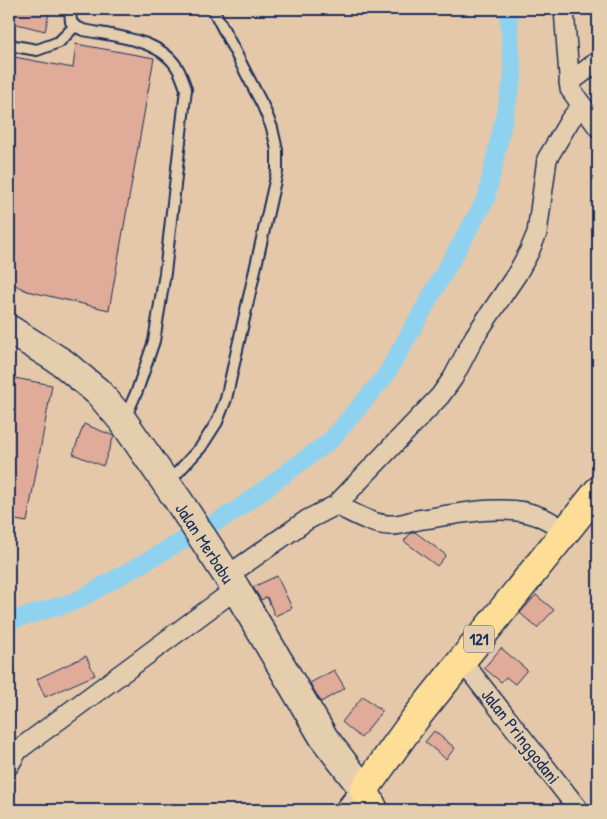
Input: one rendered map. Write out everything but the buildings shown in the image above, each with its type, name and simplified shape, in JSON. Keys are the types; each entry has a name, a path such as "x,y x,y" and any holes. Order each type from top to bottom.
{"main road":[{"name":"Jalan Merbabu","path":"9,329 63,363 98,392 123,421 184,509 228,578 362,804"},
{"name":"121","path":"362,804 415,719 598,491"}],"street":[{"path":"564,9 570,89 598,128"},
{"path":"570,83 598,61"},
{"path":"9,765 18,750 228,578 307,520 336,505 440,396 453,378 475,336 517,274 529,252 537,233 547,158 570,120 582,105"},
{"path":"336,505 369,520 388,526 421,519 491,510 514,510 538,515 565,531"},
{"name":"Jalan Pringgodani","path":"462,661 579,810"}],"lane":[{"path":"70,9 71,22 83,30 146,42 169,58 179,70 186,89 165,273 154,341 137,391 123,421"},
{"path":"167,485 201,447 217,422 226,399 277,172 278,150 272,128 263,106 213,9"},
{"path":"9,45 37,50 59,42 75,26"}],"waterway":[{"path":"9,621 76,601 235,511 332,439 386,375 486,199 513,77 508,9"}]}
